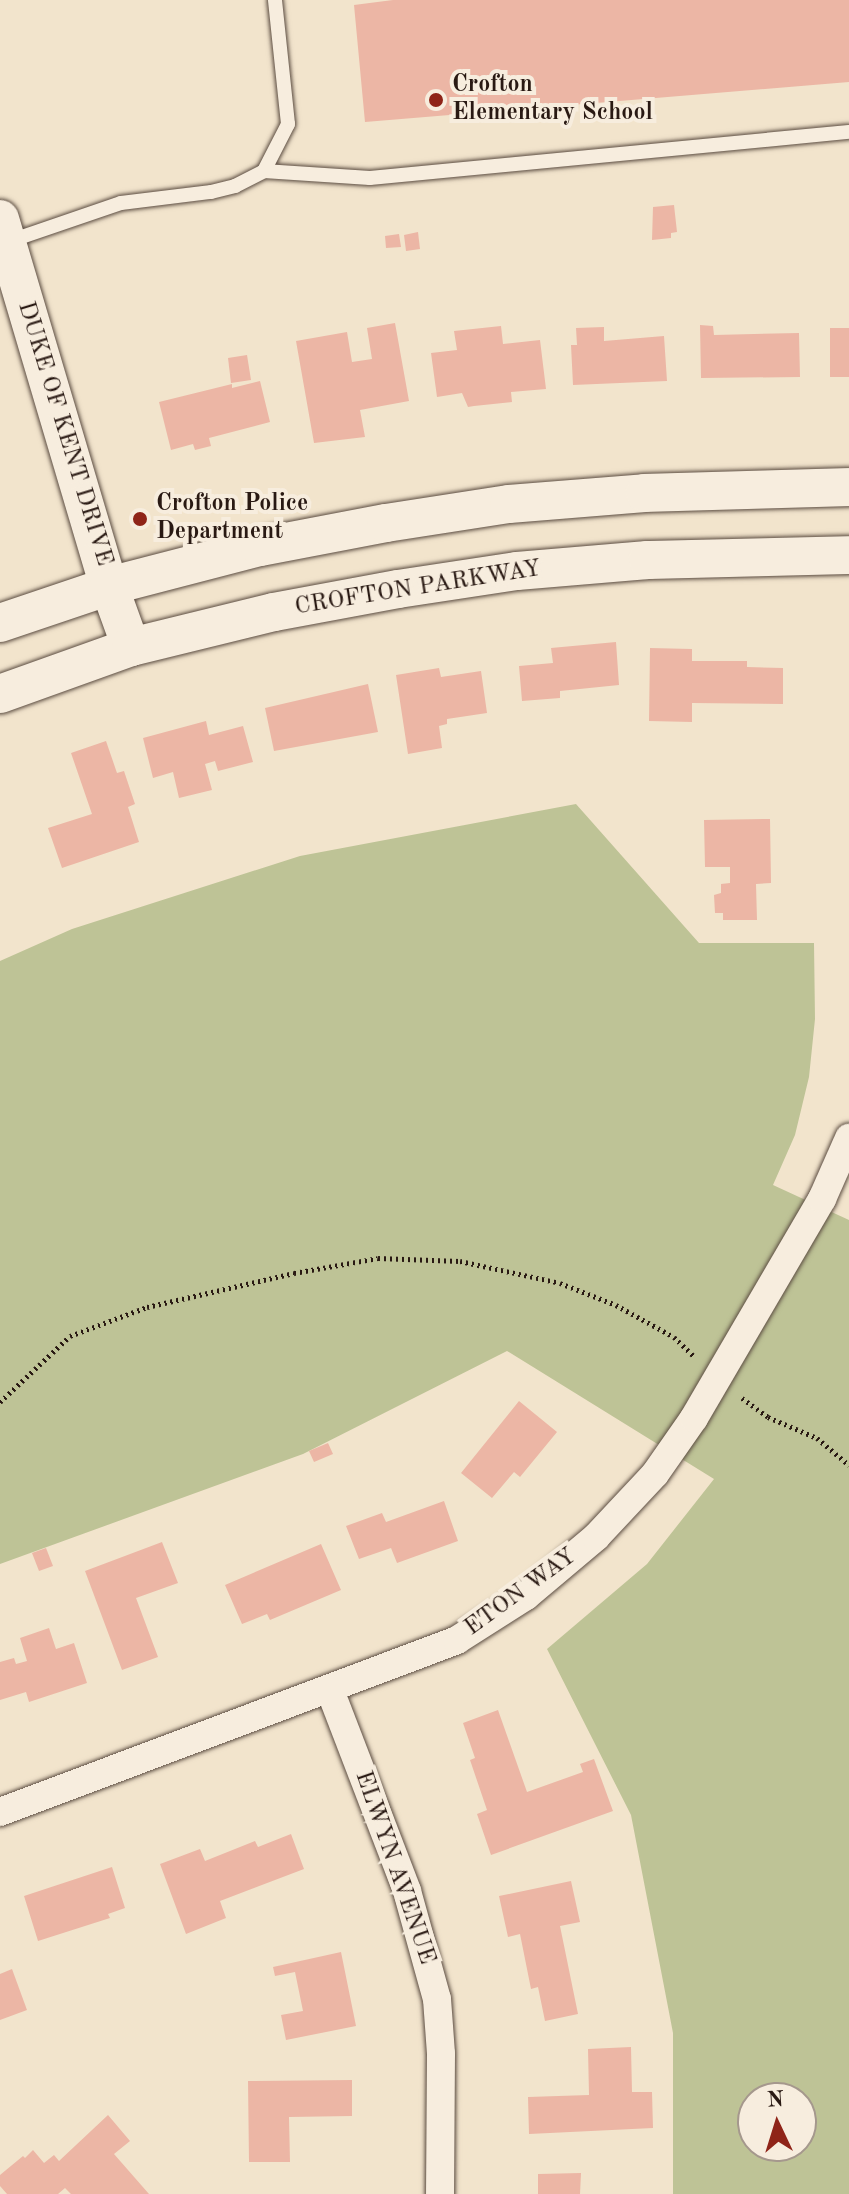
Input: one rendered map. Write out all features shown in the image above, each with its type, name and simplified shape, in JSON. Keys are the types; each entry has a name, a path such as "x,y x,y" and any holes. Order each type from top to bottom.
{"street":[{"name":"DUKE OF KENT DRIVE","path":"3,231 109,586 131,647"},
{"path":"0,623 109,586 260,547 509,504 645,493 849,487"},
{"name":"CROFTON PARKWAY","path":"0,694 131,647 274,612 517,571 648,560 849,555"},
{"name":"ETON WAY","path":"0,1812 457,1640 526,1596 596,1537 655,1474 717,1380 822,1199 849,1138"},
{"name":"ELWYN AVENUE","path":"330,1690 407,1891 437,1999 441,2054 440,2194"}],"lane":[{"path":"264,171 288,124 275,0"},
{"path":"3,231 121,203 211,192 235,186 264,171 370,178 849,132"}],"path":[{"path":"0,1402 70,1336 147,1307 294,1273 392,1258 460,1261 560,1283 616,1305 674,1337 717,1380 768,1417 817,1438 849,1465"}],"green space":[{"path":"576,804 699,943 814,943 815,1019 809,1077 795,1135 773,1185 849,1220 849,2194 673,2194 673,2033 631,1815 547,1649 647,1564 714,1479 507,1351 303,1454 0,1564 0,961 72,929 300,856"}],"building":[{"path":"393,0 849,0 849,82 365,122 354,5"},
{"path":"674,205 677,232 671,233 671,238 652,240 653,207"},
{"path":"418,232 420,249 406,251 404,235"},
{"path":"399,234 401,247 386,248 385,236"},
{"path":"395,323 409,401 360,410 365,437 314,443 296,341 347,332 352,362 372,359 367,328"},
{"path":"700,325 713,326 714,335 799,333 800,377 701,378"},
{"path":"501,326 503,344 540,340 546,389 511,392 512,402 468,407 462,393 437,397 431,353 457,350 454,331"},
{"path":"604,327 604,341 664,336 667,381 573,385 571,345 577,345 576,328"},
{"path":"830,328 849,328 849,377 830,377"},
{"path":"247,355 251,380 231,383 228,358"},
{"path":"260,381 270,422 209,438 211,446 195,450 193,444 171,450 159,402 232,384 232,388"},
{"path":"616,642 619,685 560,691 560,698 522,701 519,666 553,663 551,648"},
{"path":"650,648 692,649 692,661 747,661 747,667 783,668 783,704 692,703 692,722 649,721"},
{"path":"439,668 441,677 481,671 487,713 447,719 447,724 439,726 442,748 408,754 396,675"},
{"path":"368,684 378,732 274,751 265,708"},
{"path":"206,721 209,735 243,726 253,762 218,771 215,761 205,764 212,790 179,798 173,772 153,778 143,738"},
{"path":"106,741 117,773 124,771 135,804 128,807 139,842 62,868 48,828 92,814 71,753"},
{"path":"770,819 771,883 756,884 757,920 723,920 723,913 715,913 714,895 721,893 721,884 730,883 730,867 705,867 704,820"},
{"path":"519,1401 557,1432 520,1477 514,1472 492,1498 461,1473"},
{"path":"328,1443 333,1454 314,1462 309,1451"},
{"path":"444,1501 458,1541 397,1563 391,1548 359,1559 346,1526 382,1513 386,1522"},
{"path":"162,1542 178,1583 136,1598 158,1657 122,1670 85,1571"},
{"path":"321,1544 341,1590 270,1620 267,1614 242,1624 225,1585"},
{"path":"46,1548 53,1566 39,1571 32,1553"},
{"path":"49,1628 56,1649 74,1643 87,1683 29,1702 26,1692 0,1700 0,1662 14,1658 16,1664 27,1661 20,1638"},
{"path":"498,1710 527,1792 583,1772 580,1764 594,1759 613,1811 491,1855 477,1814 487,1810 470,1760 475,1758 463,1723"},
{"path":"291,1834 304,1869 220,1901 226,1918 186,1934 160,1864 200,1849 205,1861 255,1841 258,1847"},
{"path":"112,1867 125,1908 108,1914 110,1918 38,1941 24,1896"},
{"path":"571,1881 580,1922 560,1926 578,2014 545,2021 538,1987 531,1989 520,1934 508,1937 499,1896"},
{"path":"341,1952 356,2026 286,2040 281,2015 303,2011 295,1972 275,1976 273,1967"},
{"path":"12,1969 27,2010 0,2020 0,1974"},
{"path":"631,2047 632,2092 652,2092 653,2128 529,2134 528,2097 589,2095 588,2049"},
{"path":"352,2080 352,2116 289,2117 290,2162 249,2162 248,2081"},
{"path":"108,2115 130,2141 114,2154 149,2194 71,2194 65,2188 58,2194 7,2194 0,2186 0,2175 23,2156 25,2158 33,2150 44,2163 54,2155 59,2161"},
{"path":"581,2173 580,2194 538,2194 538,2174"}],"place":[{"name":"Crofton Elementary School","path":"436,100"},
{"name":"Crofton Police Department","path":"140,519"}]}
